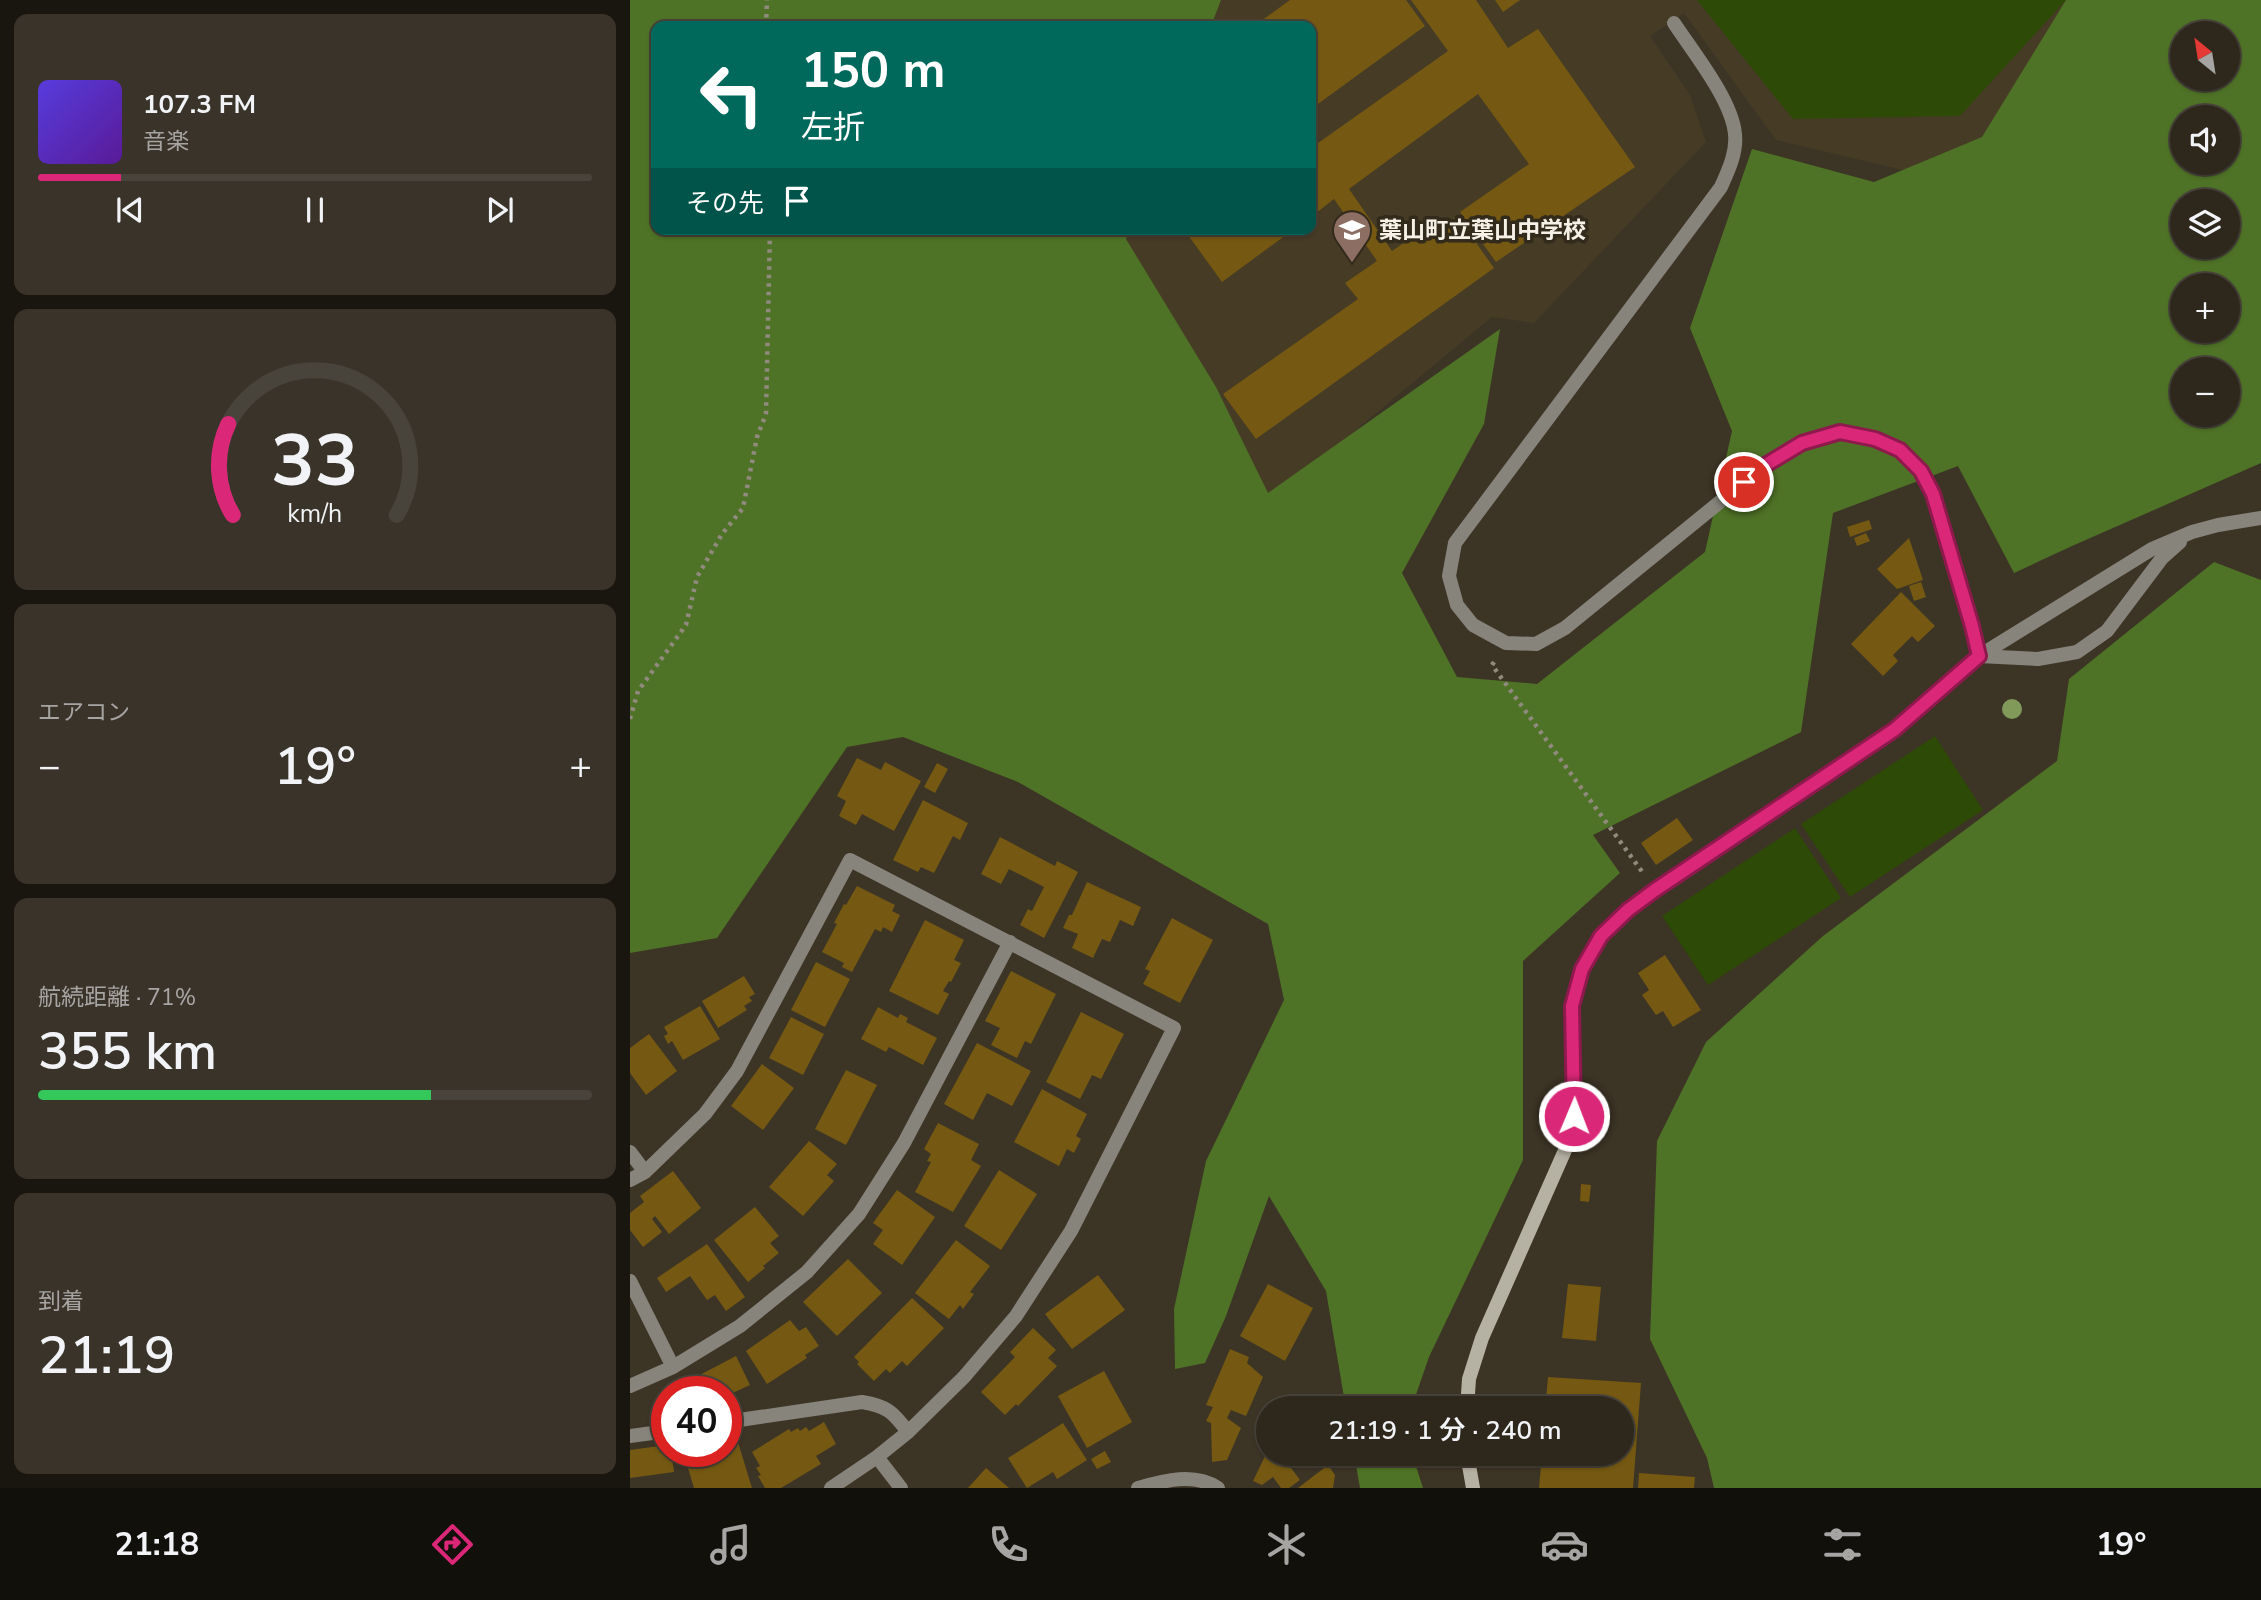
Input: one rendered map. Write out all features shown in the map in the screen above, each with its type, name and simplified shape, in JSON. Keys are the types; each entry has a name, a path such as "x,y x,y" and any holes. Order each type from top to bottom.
{"street":[{"path":"1674,23 1728,106 1735,135 1732,160 1721,187 1455,543 1449,576 1457,605 1473,625 1506,643 1536,644 1565,628 1764,466 1802,443 1840,432 1875,439 1900,450 1921,471 1933,494 1979,656"},
{"path":"1468,1396 1469,1379 1482,1338 1568,1138 1574,1116 1572,1006 1582,969 1601,936 1628,910 1655,890 1894,730 1979,656 2152,549 2192,532 2261,518"},
{"path":"1979,656 2038,659 2077,652 2107,631 2162,558 2192,532"},
{"path":"630,1180 645,1172 705,1114 737,1070 850,860 1174,1028 1071,1231 1016,1316 964,1377 908,1432 831,1488"},
{"path":"630,1386 673,1367 740,1325 807,1272 859,1214 904,1143 1010,942"},
{"path":"630,1152 645,1172"},
{"path":"630,1280 673,1367"},
{"path":"742,1420 862,1402 881,1405 895,1414 908,1432"},
{"path":"630,1436 651,1433"},
{"path":"877,1457 901,1488"},
{"path":"1469,1466 1472,1488"},
{"path":"1138,1488 1177,1478 1212,1484 1218,1488"}],"path":[{"path":"766,21 767,0"},
{"path":"630,719 638,691 686,625 697,577 722,534 743,508 758,437 766,414 770,235"},
{"path":"1506,643 1492,665 1655,890"}],"shaded area":[{"name":"葉山町立葉山中学校","path":"1185,0 2117,0 1983,189 1776,140 1684,13 1650,36 1690,95 1706,142 1534,323 1492,317 1240,526 1102,299 1122,235 1316,235 1316,21 1187,21"}],"green space":[{"path":"630,0 1221,0 1213,21 651,21 651,235 1128,235 1126,239 1216,387 1268,493 1500,329 1484,424 1402,573 1457,677 1537,684 1705,552 1732,431 1690,328 1752,149 1874,182 1982,137 2066,0 2261,0 2261,463 2014,573 1958,466 1833,513 1801,732 1593,835 1620,873 1523,961 1523,1160 1429,1357 1416,1396 1344,1396 1326,1291 1269,1196 1226,1316 1205,1363 1175,1369 1174,1309 1206,1161 1284,1000 1268,924 1018,782 903,737 847,747 717,938 630,953"},
{"path":"1697,0 2066,0 1960,116 1793,119"},
{"path":"2214,562 2261,580 2261,1488 1714,1488 1707,1458 1650,1339 1657,1141 1706,1042 1823,936 2057,761 2069,679"},
{"path":"1935,736 1983,810 1850,897 1801,824"},
{"path":"1795,828 1841,898 1708,985 1662,916"},
{"path":"1356,1466 1416,1466 1423,1488 1360,1488"}],"building":[{"path":"1290,0 1406,0 1425,26 1316,105 1316,21 1261,21"},
{"path":"1411,0 1476,0 1508,48 1538,29 1635,167 1496,262 1460,212 1529,164 1478,94 1349,189 1392,251 1421,231 1427,237 1457,216 1494,268 1256,439 1223,394 1358,299 1345,283 1377,261 1334,199 1316,213 1316,144 1448,51"},
{"path":"1495,0 1520,0 1503,12"},
{"path":"1188,235 1286,235 1222,282"},
{"path":"1869,520 1872,529 1850,537 1847,527"},
{"path":"1866,533 1870,541 1857,546 1854,538"},
{"path":"1909,538 1923,580 1897,589 1877,569"},
{"path":"1921,582 1926,597 1914,601 1909,586"},
{"path":"1901,592 1935,626 1918,642 1912,636 1893,655 1898,661 1883,676 1851,644"},
{"path":"857,758 881,770 885,762 921,781 894,831 862,814 856,825 839,816 846,801 837,796"},
{"path":"937,763 948,769 935,793 924,787"},
{"path":"923,800 968,823 960,840 953,836 934,873 921,867 918,872 893,860"},
{"path":"1677,818 1693,840 1656,865 1641,843"},
{"path":"1000,837 1055,866 1057,861 1078,872 1044,938 1020,925 1028,909 1032,911 1044,887 1009,869 1001,884 981,874"},
{"path":"1087,882 1141,907 1133,926 1120,920 1110,942 1102,939 1093,958 1072,948 1078,934 1063,928"},
{"path":"857,886 895,905 892,911 900,915 892,932 883,927 881,932 875,929 852,972 842,967 844,963 822,952 844,904 846,905"},
{"path":"1172,918 1213,940 1180,1003 1143,984 1150,971 1145,969"},
{"path":"925,920 964,940 954,960 961,963 943,991 949,994 938,1015 889,991"},
{"path":"1665,955 1701,1010 1673,1027 1663,1011 1656,1015 1642,995 1649,990 1638,973"},
{"path":"816,962 850,979 825,1027 791,1010"},
{"path":"1011,971 1056,994 1031,1044 1025,1041 1017,1058 991,1045 1000,1028 985,1021"},
{"path":"744,976 755,994 749,997 752,1001 744,1006 747,1010 718,1028 702,1001"},
{"path":"700,1006 720,1039 683,1060 672,1041 668,1044 664,1036 668,1034 664,1027"},
{"path":"878,1007 898,1018 900,1014 908,1018 906,1022 937,1038 923,1065 889,1047 886,1052 861,1039"},
{"path":"1081,1012 1124,1034 1101,1079 1092,1075 1080,1099 1046,1082"},
{"path":"791,1017 824,1034 803,1075 769,1058"},
{"path":"649,1034 677,1071 646,1095 630,1073 630,1048"},
{"path":"977,1043 1031,1071 1012,1106 987,1093 973,1120 944,1104"},
{"path":"762,1064 794,1088 763,1130 731,1106"},
{"path":"846,1070 877,1085 846,1145 815,1129"},
{"path":"1042,1089 1087,1114 1076,1136 1081,1139 1074,1153 1067,1149 1059,1166 1014,1142"},
{"path":"938,1123 979,1144 971,1160 981,1166 953,1212 915,1192 931,1162 927,1161 931,1154 924,1149"},
{"path":"809,1141 837,1164 827,1175 834,1181 803,1216 769,1187"},
{"path":"999,1170 1037,1194 1001,1250 964,1226"},
{"path":"673,1171 701,1208 669,1234 655,1216 652,1219 662,1232 643,1247 630,1230 630,1213 644,1202 640,1196"},
{"path":"1581,1184 1591,1185 1589,1202 1580,1201"},
{"path":"897,1190 935,1217 902,1265 873,1244 883,1230 873,1223"},
{"path":"755,1207 779,1236 770,1243 779,1253 748,1282 714,1240"},
{"path":"956,1240 990,1266 970,1292 974,1294 963,1309 960,1305 949,1319 915,1293"},
{"path":"707,1244 745,1297 726,1311 715,1295 707,1300 690,1276 666,1292 657,1278"},
{"path":"848,1259 882,1293 837,1336 803,1302"},
{"path":"1098,1275 1125,1310 1072,1349 1045,1314"},
{"path":"1268,1284 1313,1308 1285,1361 1240,1336"},
{"path":"1568,1284 1601,1287 1596,1341 1562,1338"},
{"path":"912,1298 944,1328 907,1366 902,1361 890,1373 886,1369 874,1381 857,1364 859,1362 854,1357"},
{"path":"790,1320 799,1331 806,1327 819,1346 805,1355 807,1358 767,1384 746,1351"},
{"path":"1033,1328 1056,1350 1048,1358 1057,1366 1018,1406 1016,1404 1005,1415 981,1392 1015,1357 1010,1352"},
{"path":"1230,1349 1249,1357 1247,1363 1263,1377 1246,1416 1231,1410 1227,1418 1241,1428 1227,1460 1212,1462 1211,1423 1206,1421 1213,1407 1206,1405"},
{"path":"736,1356 750,1385 742,1389 742,1376 698,1376"},
{"path":"1104,1371 1132,1422 1087,1448 1058,1396"},
{"path":"1548,1377 1641,1383 1633,1488 1539,1488 1541,1466 1634,1466 1634,1396 1546,1396"},
{"path":"824,1422 836,1444 816,1456 821,1464 781,1488 765,1488 756,1468 760,1466 752,1452 789,1429 791,1432 798,1428 800,1431 806,1427 809,1431"},
{"path":"1063,1423 1087,1460 1057,1479 1053,1472 1027,1488 1008,1458"},
{"path":"651,1447 651,1467 673,1467 674,1472 630,1478 630,1450"},
{"path":"1105,1451 1111,1462 1097,1469 1091,1459"},
{"path":"742,1455 752,1488 694,1488 688,1467 742,1467"},
{"path":"1260,1466 1290,1466 1300,1480 1289,1488 1281,1488 1273,1477 1262,1485 1253,1481"},
{"path":"1327,1466 1335,1475 1333,1488 1298,1488"},
{"path":"986,1468 1009,1488 968,1488"},
{"path":"1639,1473 1695,1477 1694,1488 1638,1488"}],"place":[{"name":"葉山町立葉山中学校","path":"1352,264"}],"route":[{"path":"1574,1116 1572,1006 1582,969 1601,936 1628,910 1655,890 1894,730 1979,656 1933,494 1921,471 1900,450 1875,439 1840,432 1802,443 1764,466 1744,482"}]}
